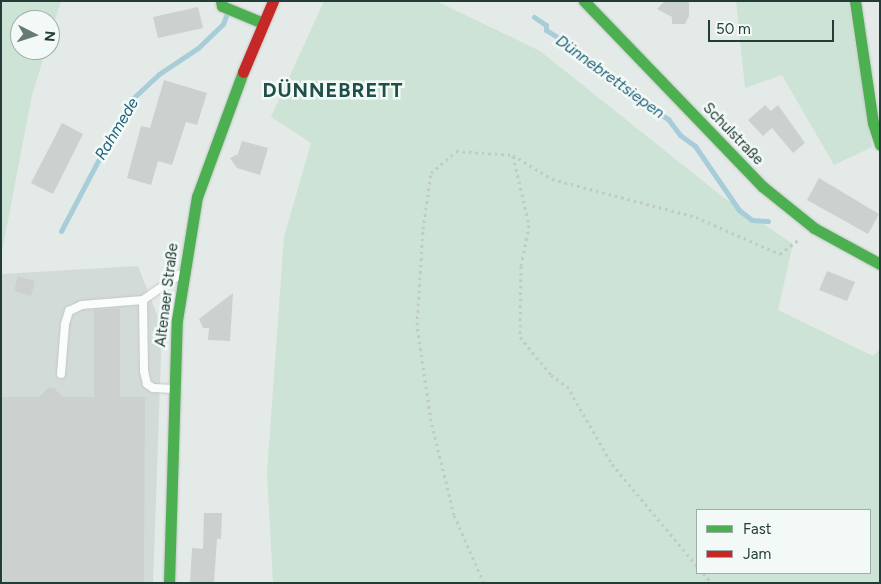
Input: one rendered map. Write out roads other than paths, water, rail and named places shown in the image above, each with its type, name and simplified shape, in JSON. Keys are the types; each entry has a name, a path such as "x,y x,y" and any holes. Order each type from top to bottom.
{"main road":[{"name":"Altenaer Straße","path":"169,583 174,389 183,272 197,197 226,112 262,23 273,1"},
{"name":"Schulstraße","path":"584,1 762,186 814,228 880,264"},
{"path":"854,1 873,123 880,145"},
{"path":"222,4 262,23"}],"lane":[{"path":"61,374 65,324 69,311 82,305 143,300 183,272"},
{"path":"143,300 144,371 147,384 153,388 174,389"}],"waterway":[{"name":"Rahmede","path":"61,231 129,102 159,74 198,48 223,24 227,13"},
{"name":"Dünnebrettsiepen","path":"534,17 546,25 546,30 570,45 584,62 668,119 680,135 695,146 739,210 752,220 768,221"}],"district":[{"name":"DÜNNEBRETT","path":"333,90"}]}
